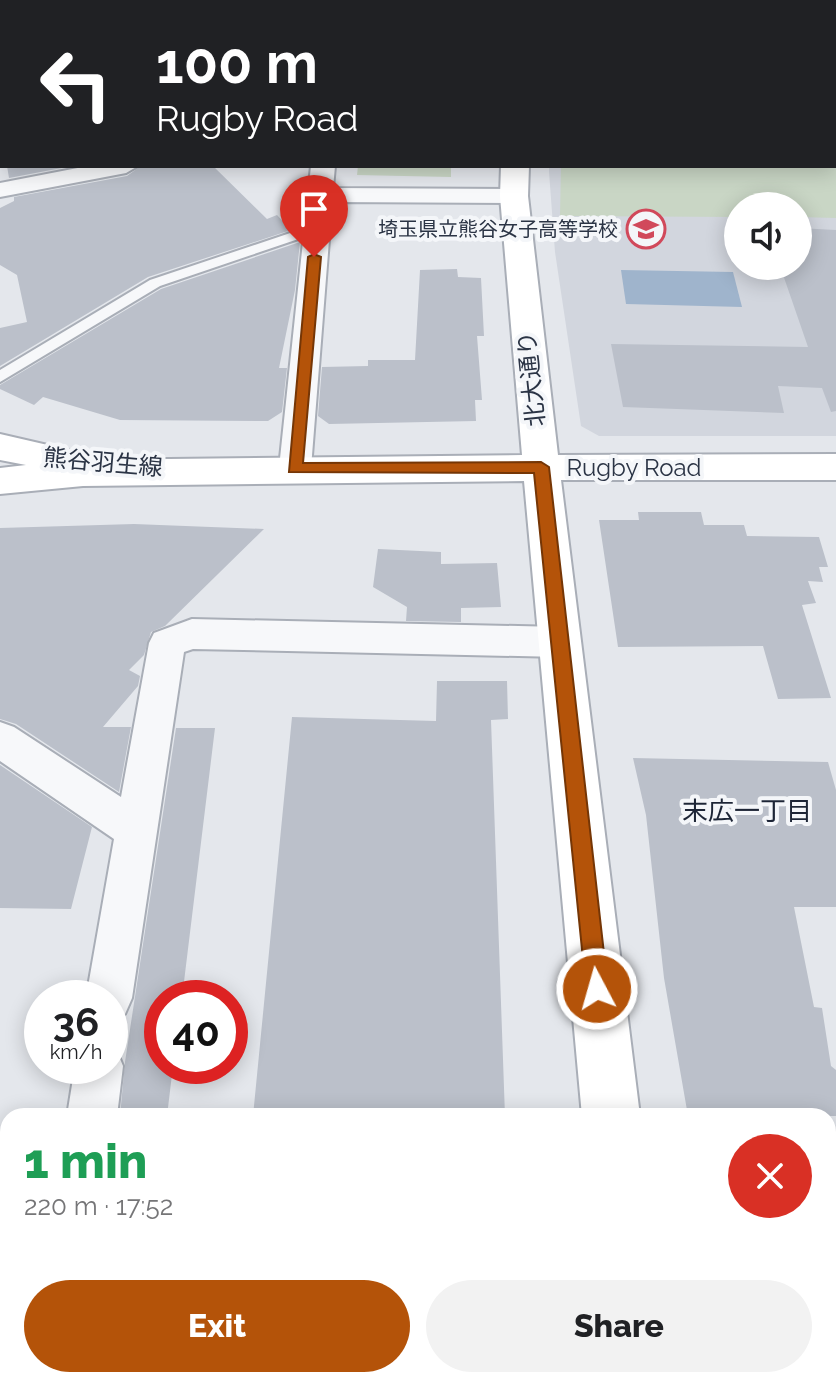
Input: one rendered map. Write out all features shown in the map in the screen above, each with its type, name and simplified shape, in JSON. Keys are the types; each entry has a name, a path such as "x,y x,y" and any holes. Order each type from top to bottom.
{"main road":[{"name":"北大通り","path":"515,181 541,467 610,1108"},
{"name":"熊谷羽生線","path":"0,447 73,462 207,470"},
{"name":"Rugby Road","path":"0,481 83,473 295,468 836,467"},
{"name":"熊谷羽生線","path":"0,472 83,473"}],"street":[{"path":"0,190 116,168"},
{"path":"295,468 323,168"},
{"path":"319,195 515,181"},
{"path":"112,980 134,829 167,643 192,634 560,642"},
{"path":"0,739 134,829"},
{"path":"93,1108 96,1084"}],"lane":[{"path":"0,377 155,283 317,228"}],"shaded area":[{"name":"埼玉県立熊谷女子高等学校","path":"549,168 836,168 836,436 599,436 581,426 555,252"}],"green space":[{"path":"358,168 451,168 451,177 357,175"},
{"path":"561,168 836,168 836,218 812,217 812,192 724,192 724,217 560,216"}],"water":[{"path":"621,270 724,272 724,280 735,280 742,307 626,304"}],"building":[{"path":"7,168 62,168 9,178"},
{"path":"138,168 215,168 267,219 277,215 291,230 148,277 0,366 0,328 27,322 17,275 0,265 0,208 14,201 14,197 127,176"},
{"path":"812,229 836,230 836,411 831,412 822,388 778,386 784,413 623,407 611,344 808,347 785,280 812,280"},
{"path":"300,242 295,290 279,368 287,368 282,412 268,421 120,420 43,397 34,405 0,389 0,385 161,289"},
{"path":"457,269 458,277 481,278 484,336 477,336 482,400 475,400 476,421 329,424 318,416 322,367 368,366 368,360 415,360 420,270"},
{"path":"638,512 701,512 704,525 744,525 747,536 819,537 828,567 819,567 823,582 808,581 816,603 802,605 831,698 778,699 763,646 618,647 599,520 639,520"},
{"path":"134,524 264,529 165,626 151,632 144,655 129,670 140,676 138,686 103,727 131,727 119,792 16,724 0,719 0,528"},
{"path":"378,549 441,552 441,564 497,563 501,607 461,608 461,622 406,621 407,607 373,587"},
{"path":"437,681 507,681 508,719 491,720 505,1108 254,1108 292,717 436,721"},
{"path":"176,728 215,728 184,980 144,980 144,1084 171,1084 168,1108 121,1108 123,1084 128,1084 128,1042"},
{"path":"633,758 828,762 836,790 836,907 794,907 814,1007 822,1008 831,1066 836,1070 836,1108 687,1108 664,978 646,815"},
{"path":"0,765 92,827 71,909 0,908"}],"place":[{"name":"埼玉県立熊谷女子高等学校","path":"646,229"}],"district":[{"name":"末広一丁目","path":"747,811"}],"route":[{"path":"314,257 295,468 541,467 597,989"}]}
